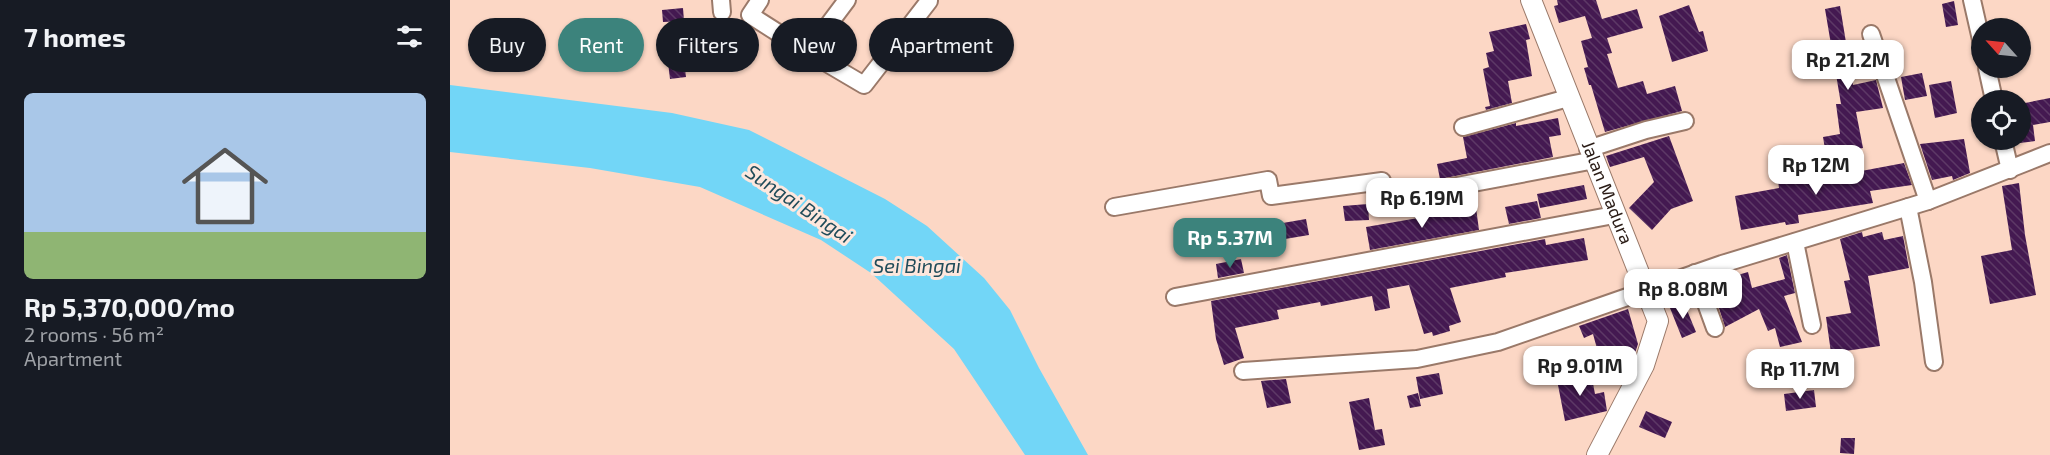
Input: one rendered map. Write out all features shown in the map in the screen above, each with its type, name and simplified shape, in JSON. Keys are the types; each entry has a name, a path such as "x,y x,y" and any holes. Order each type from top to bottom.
{"street":[{"path":"760,0 750,15 771,28"},
{"path":"834,18 847,0"},
{"path":"842,72 864,85 929,0"},
{"name":"Jalan Madura","path":"1531,0 1560,68 1569,98 1614,215 1658,321 1644,365 1597,455"},
{"path":"1972,0 1976,18"},
{"path":"1871,34 1928,201"},
{"path":"1463,127 1569,98"},
{"path":"1114,207 1268,180 1271,196 1382,181 1388,199 1592,155 1646,130 1685,121"},
{"path":"2005,150 2010,170"},
{"path":"1243,371 1417,359 1517,336 1695,273 1928,201 2050,153"},
{"path":"1908,207 1923,282 1934,362"},
{"path":"1175,297 1614,215"},
{"path":"1795,242 1812,325"},
{"path":"1695,273 1715,328"}],"water":[{"name":"Sei Bingai","path":"450,85 672,113 749,130 885,199 927,226 984,278 1010,310 1039,368 1088,455 1025,455 954,349 871,273 821,240 700,187 590,168 450,152"}],"building":[{"path":"1557,0 1596,0 1602,19 1637,9 1643,28 1607,38 1612,53 1607,54 1618,88 1643,81 1647,94 1675,86 1682,111 1605,132 1584,68 1588,67 1581,41 1592,38 1585,16 1559,23 1554,6 1558,5"},
{"path":"1954,1 1958,25 1946,27 1942,4"},
{"path":"1689,5 1699,32 1703,31 1708,51 1672,62 1659,16"},
{"path":"1840,6 1853,85 1876,80 1883,108 1856,112 1863,148 1826,155 1823,137 1840,134 1836,104 1841,104 1825,9"},
{"path":"683,8 684,18 663,18 662,10"},
{"path":"1526,24 1530,39 1526,40 1532,76 1508,81 1512,103 1486,110 1485,107 1490,106 1483,69 1489,67 1486,53 1494,51 1489,32"},
{"path":"669,72 685,72 686,77 670,79"},
{"path":"1922,73 1927,96 1905,100 1901,77"},
{"path":"1951,81 1957,113 1935,118 1929,85"},
{"path":"2050,98 2050,122 2033,125 2035,141 2031,142 2031,102"},
{"path":"1558,118 1561,135 1549,137 1553,157 1440,179 1437,164 1467,158 1463,137 1516,123 1516,126"},
{"path":"1669,136 1693,201 1671,209 1652,230 1629,208 1654,182 1644,157 1610,167 1606,156"},
{"path":"1964,139 1970,173 1953,180 1952,176 1932,180 1920,144"},
{"path":"1904,163 1912,185 1870,191 1873,203 1798,215 1799,223 1786,225 1785,222 1741,230 1735,196 1779,188 1778,181 1791,178 1792,184"},
{"path":"2019,183 2025,235 2036,295 1990,304 1981,256 2012,250 2002,186"},
{"path":"1584,185 1587,199 1540,208 1537,194"},
{"path":"1537,201 1541,218 1509,224 1505,207"},
{"path":"1368,204 1369,220 1345,221 1343,206"},
{"path":"1476,208 1479,230 1370,250 1366,227"},
{"path":"1306,219 1309,235 1279,240 1277,224"},
{"path":"1862,232 1863,237 1882,232 1884,240 1903,236 1909,268 1868,276 1880,346 1831,353 1826,317 1851,313 1844,281 1850,280 1840,239"},
{"path":"1584,238 1588,260 1505,273 1506,277 1450,288 1461,322 1449,326 1450,331 1433,336 1432,332 1424,334 1409,285 1387,289 1390,308 1375,311 1372,296 1321,306 1320,302 1277,310 1279,319 1235,328 1244,358 1224,365 1216,339 1211,301 1545,239 1546,245"},
{"path":"1787,255 1795,293 1784,296 1802,342 1780,347 1775,328 1768,331 1759,309 1725,327 1717,302 1735,293 1731,277 1748,272 1752,288 1785,279 1779,258"},
{"path":"1241,259 1244,273 1218,278 1216,264"},
{"path":"1684,303 1696,332 1682,338 1670,308"},
{"path":"1628,309 1638,344 1635,353 1622,357 1625,366 1613,370 1612,364 1602,367 1593,334 1584,338 1579,326"},
{"path":"1439,373 1443,394 1420,399 1416,377"},
{"path":"1591,373 1595,394 1604,392 1607,411 1565,421 1557,380"},
{"path":"1286,379 1291,403 1267,408 1261,381"},
{"path":"1814,390 1816,407 1786,411 1784,394"},
{"path":"1418,393 1421,406 1410,408 1407,396"},
{"path":"1369,398 1375,430 1382,429 1385,445 1359,450 1349,402"},
{"path":"1646,411 1672,422 1665,438 1639,427"},
{"path":"1841,438 1855,438 1854,454 1840,453"}],"water label":[{"name":"Sungai Bingai","path":"799,204"}]}
